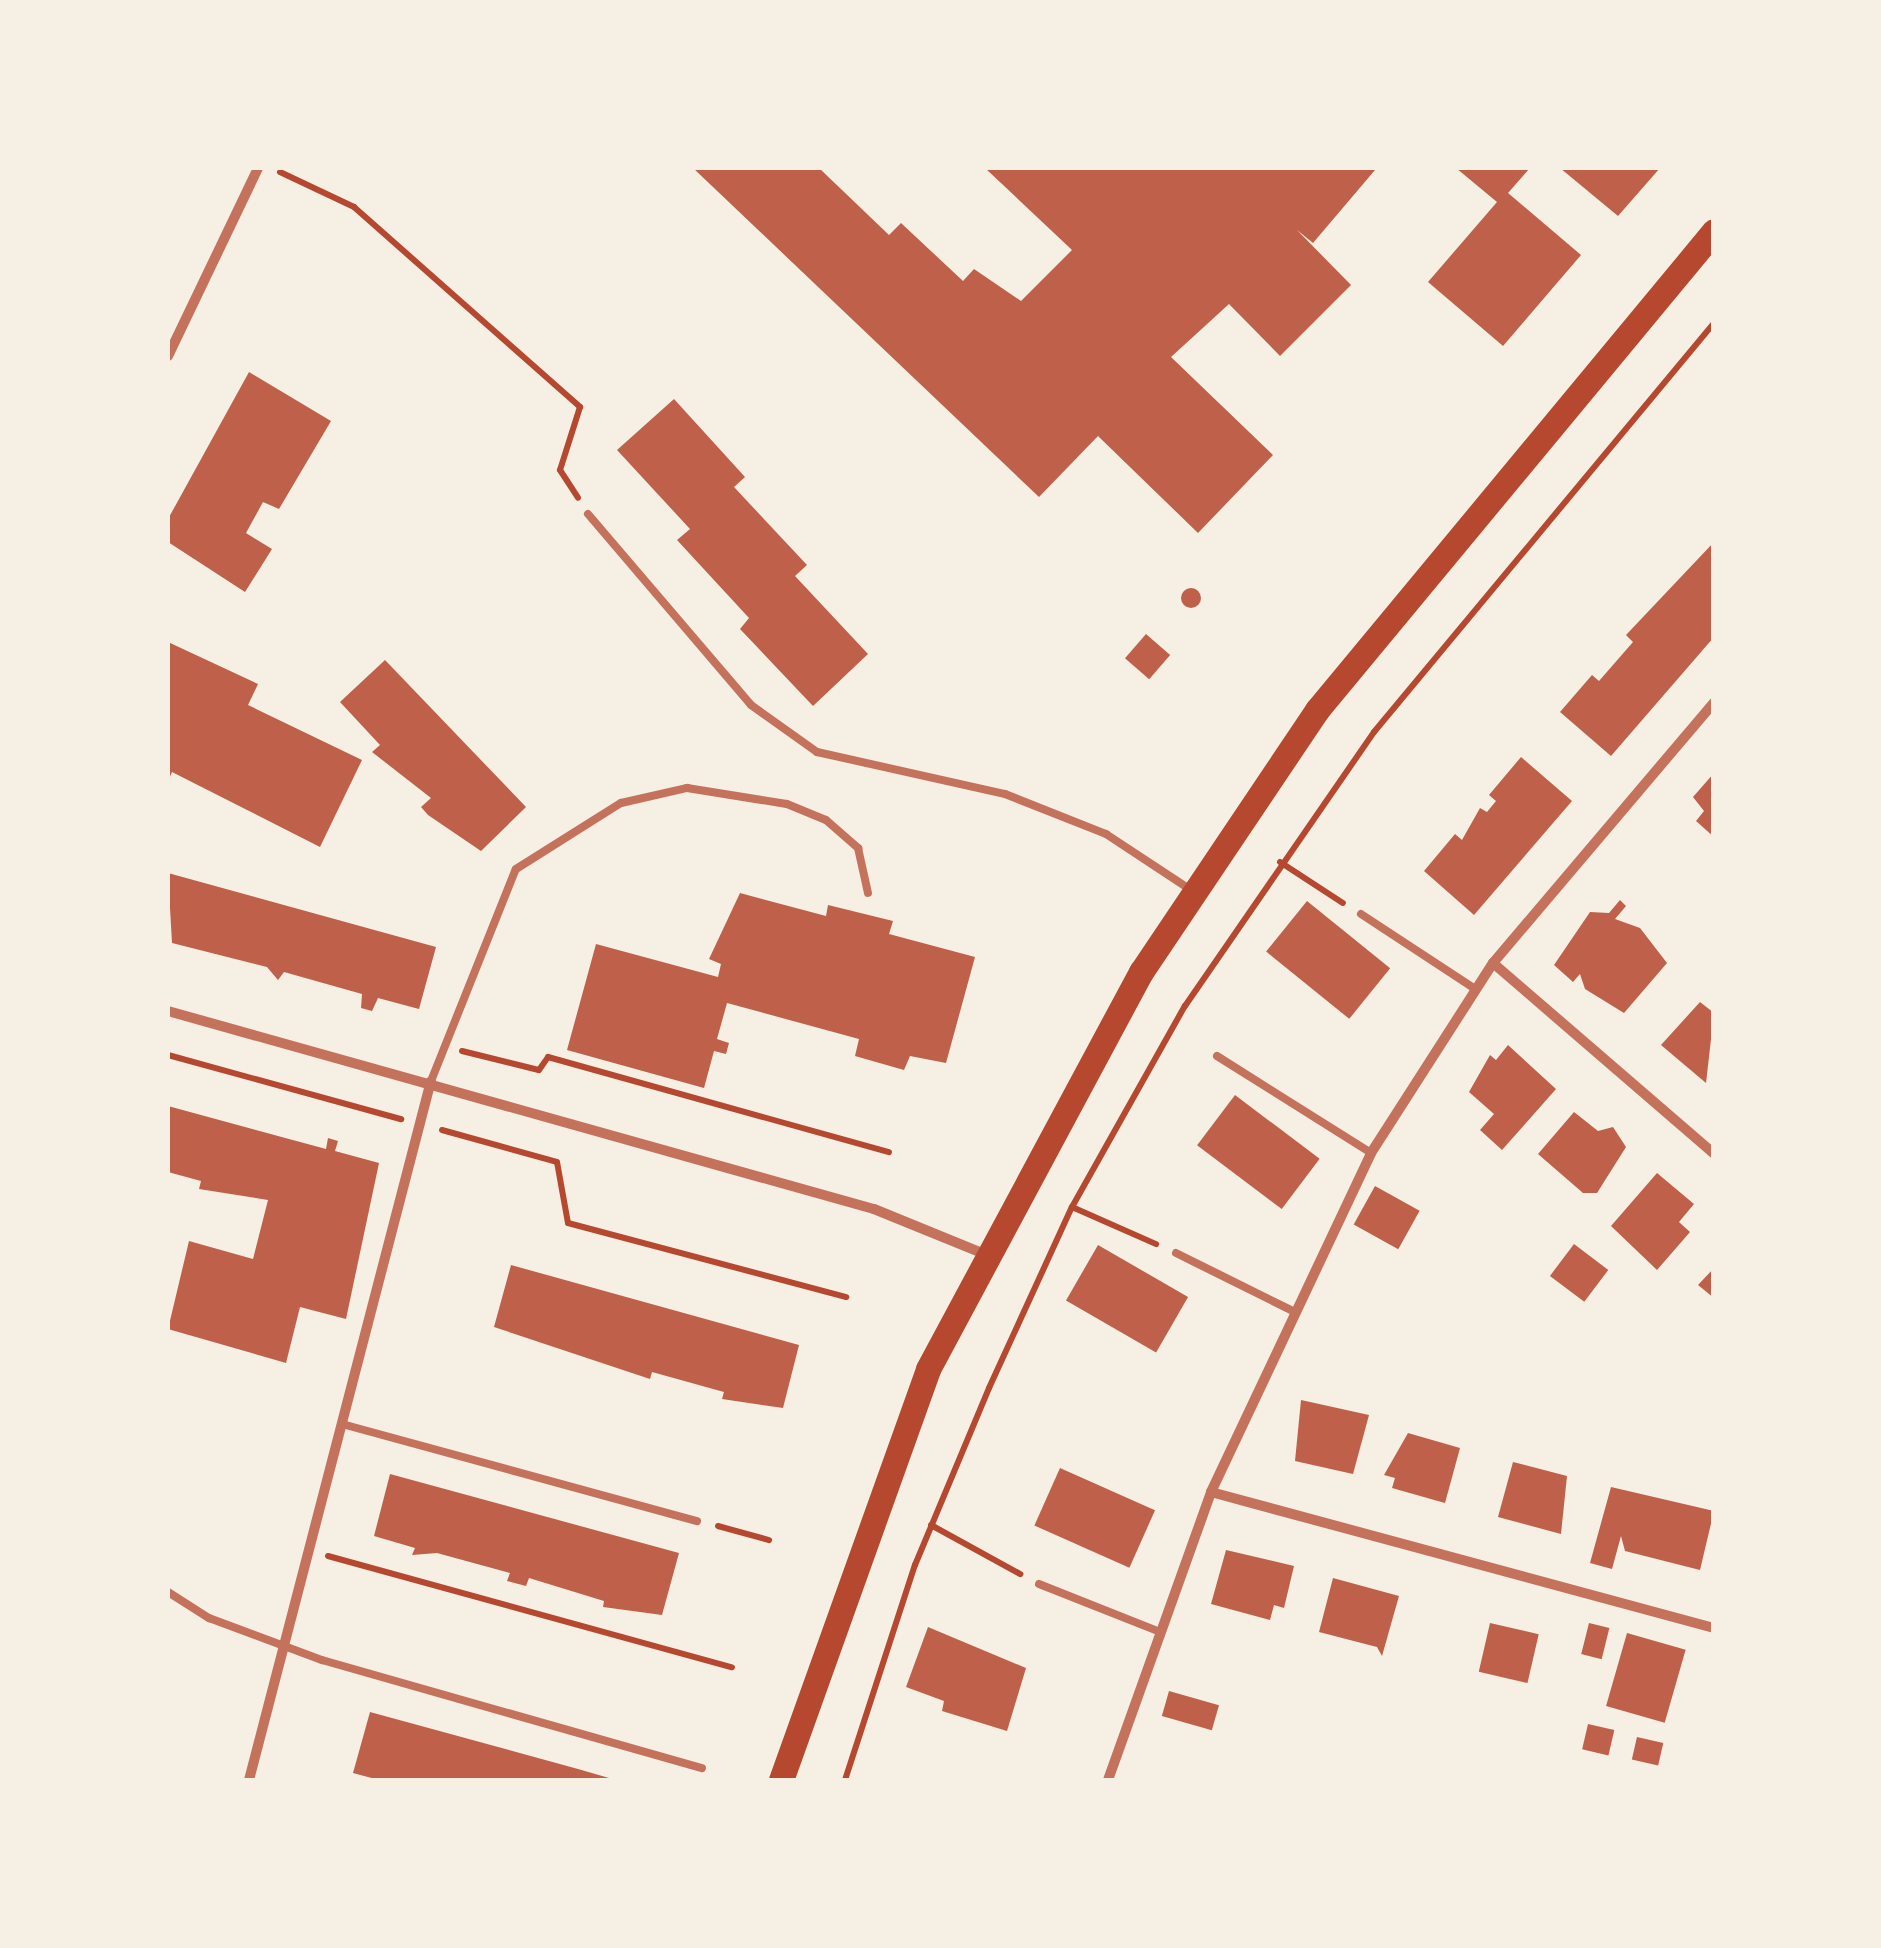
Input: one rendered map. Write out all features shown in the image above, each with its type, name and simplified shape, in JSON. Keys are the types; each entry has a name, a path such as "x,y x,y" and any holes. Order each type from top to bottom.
{"main road":[{"path":"781,1780 902,1431 984,1254 1193,891 1446,543 1714,231"}],"street":[{"path":"168,356 258,168"},
{"path":"1108,1780 1211,1492 1292,1310 1371,1153 1493,964 1714,702"},
{"path":"1493,964 1714,1154"},
{"path":"168,1010 432,1081 874,1209 984,1254"},
{"path":"249,1780 432,1081"},
{"path":"1211,1492 1714,1628"}],"lane":[{"path":"588,514 751,705 817,752 1037,806 1106,834 1193,891"},
{"path":"432,1081 442,1046 516,869 621,802 687,788 786,804 826,820 858,848 868,893"},
{"path":"1361,914 1474,989"},
{"path":"1216,1056 1371,1153"},
{"path":"1176,1253 1292,1310"},
{"path":"342,1424 697,1521"},
{"path":"1039,1584 1158,1632"},
{"path":"168,1592 209,1618 702,1768"}],"path":[{"path":"270,168 354,207 580,407 560,470 588,514"},
{"path":"845,1780 932,1525 1072,1206 1280,862 1444,642 1714,323"},
{"path":"1280,862 1361,914"},
{"path":"442,1046 539,1070 548,1057 889,1152"},
{"path":"168,1054 557,1162 568,1223 846,1297"},
{"path":"1072,1206 1176,1253"},
{"path":"697,1521 769,1540"},
{"path":"932,1525 1039,1584"},
{"path":"309,1551 732,1667"}],"building":[{"path":"693,168 819,168 889,235 901,223 963,281 974,269 1021,301 1072,250 985,168 1375,170 1313,243 1297,230 1351,285 1280,356 1229,304 1171,357 1273,455 1198,533 1098,436 1039,497"},
{"path":"1456,168 1530,168 1508,193 1581,255 1503,346 1428,282 1497,202"},
{"path":"1560,168 1660,168 1618,216"},
{"path":"249,372 331,421 279,509 263,502 246,533 272,549 245,592 168,542 168,519"},
{"path":"674,399 745,477 734,487 807,565 795,576 868,654 813,706 740,629 749,618 677,540 690,529 617,450"},
{"path":"1714,542 1714,637 1611,756 1560,712 1592,675 1599,681 1633,642 1626,635"},
{"path":"1187,588 1195,588 1201,598 1195,608 1187,608 1181,602 1181,594"},
{"path":"1146,634 1170,655 1149,679 1125,658"},
{"path":"168,642 258,684 248,705 362,760 320,847 172,772 168,781"},
{"path":"385,660 526,807 481,851 428,815 421,807 431,798 372,752 380,745 340,702"},
{"path":"1521,757 1572,801 1474,915 1424,871 1455,834 1462,840 1480,808 1487,812 1496,801 1489,795"},
{"path":"1714,773 1714,837 1696,821 1704,811 1693,797"},
{"path":"168,873 436,947 419,1009 378,998 372,1011 361,1008 362,994 284,972 278,980 267,967 172,943"},
{"path":"740,893 826,916 828,905 893,921 889,934 975,957 946,1063 910,1056 904,1070 855,1056 859,1039 727,1003 717,1039 729,1043 726,1054 714,1051 704,1088 567,1050 596,944 718,977 721,964 709,959"},
{"path":"1620,900 1626,906 1615,919 1640,928 1667,963 1624,1013 1585,989 1580,974 1573,982 1554,965 1590,912 1609,913"},
{"path":"1307,901 1390,968 1349,1019 1266,952"},
{"path":"1700,1002 1714,1013 1706,1083 1661,1045"},
{"path":"1508,1045 1556,1089 1502,1150 1480,1130 1494,1114 1469,1092 1490,1055 1496,1060"},
{"path":"1235,1095 1320,1159 1282,1209 1197,1145"},
{"path":"168,1106 326,1149 328,1138 338,1141 335,1151 379,1163 346,1319 300,1307 286,1363 168,1329 189,1241 253,1259 268,1200 199,1189 201,1181 168,1172"},
{"path":"1574,1112 1598,1131 1613,1127 1626,1147 1597,1193 1583,1193 1538,1154"},
{"path":"1657,1173 1694,1204 1679,1222 1690,1232 1657,1270 1611,1226"},
{"path":"1375,1186 1420,1211 1398,1249 1354,1224"},
{"path":"1574,1244 1608,1270 1584,1302 1550,1276"},
{"path":"1098,1245 1188,1297 1156,1352 1066,1300"},
{"path":"511,1265 799,1345 783,1408 722,1399 724,1392 652,1372 650,1379 494,1327"},
{"path":"1714,1268 1714,1298 1698,1285"},
{"path":"1301,1400 1369,1415 1353,1474 1295,1461"},
{"path":"1408,1433 1460,1448 1445,1503 1392,1488 1395,1478 1384,1475"},
{"path":"1513,1462 1567,1476 1561,1534 1498,1517"},
{"path":"1060,1468 1155,1510 1129,1568 1034,1526"},
{"path":"390,1474 679,1553 662,1615 603,1607 604,1601 529,1578 526,1586 507,1581 510,1573 437,1553 412,1555 415,1548 374,1536"},
{"path":"1611,1487 1714,1511 1700,1570 1625,1551 1621,1536 1612,1569 1590,1563"},
{"path":"1226,1550 1294,1566 1284,1608 1274,1605 1270,1620 1211,1604"},
{"path":"1333,1578 1399,1596 1382,1656 1377,1647 1319,1632"},
{"path":"1490,1623 1539,1634 1527,1683 1479,1672"},
{"path":"1589,1623 1609,1628 1602,1659 1581,1654"},
{"path":"928,1627 1026,1668 1007,1731 942,1711 944,1701 906,1687"},
{"path":"1627,1633 1686,1650 1665,1723 1606,1706"},
{"path":"1169,1691 1219,1705 1212,1730 1162,1716"},
{"path":"370,1712 616,1780 379,1780 353,1773"},
{"path":"1588,1724 1614,1730 1608,1755 1582,1749"},
{"path":"1637,1737 1663,1743 1658,1765 1632,1759"}]}
